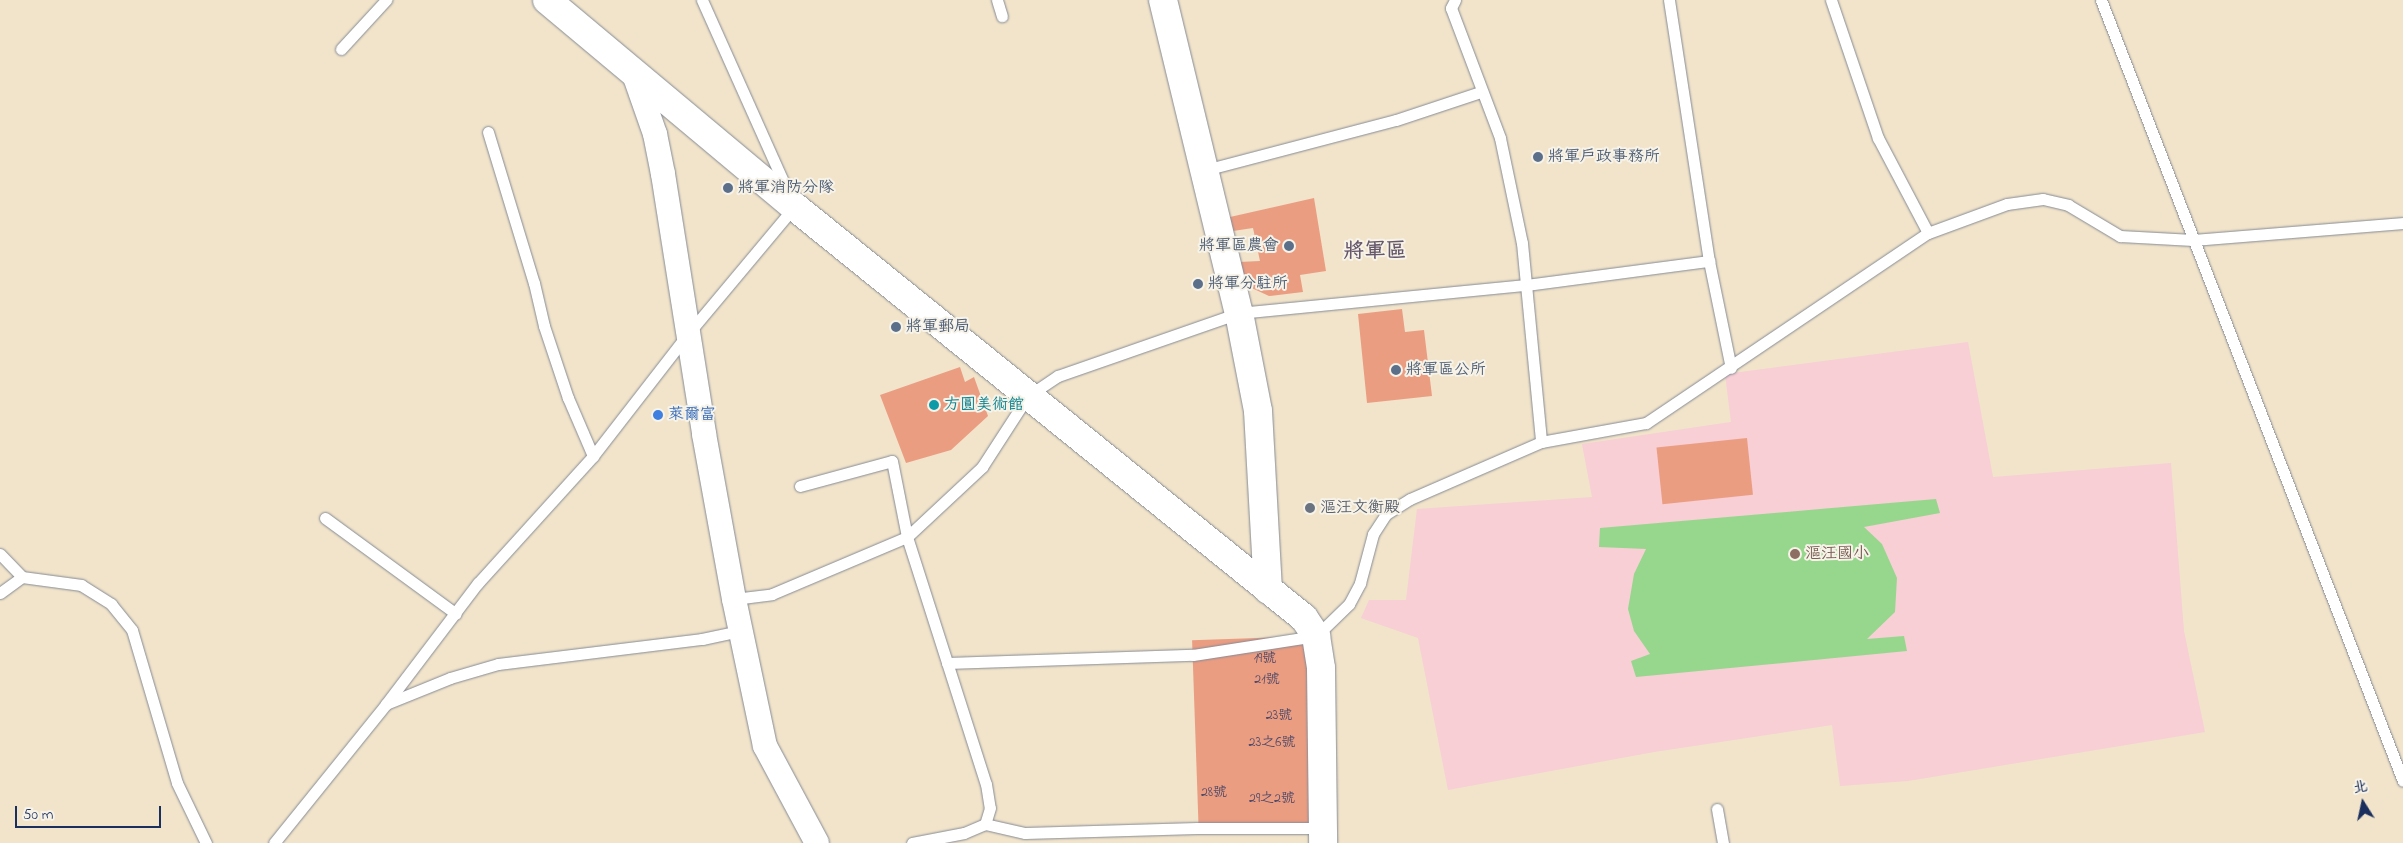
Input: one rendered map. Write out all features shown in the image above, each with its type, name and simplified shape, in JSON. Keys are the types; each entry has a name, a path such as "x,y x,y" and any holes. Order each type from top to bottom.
{"street":[{"path":"546,0 794,207 1304,618 1316,636 1321,668 1322,836"},
{"path":"1163,0 1239,313 1258,412 1268,590"},
{"path":"634,74 655,134 687,335 734,599 765,746 817,843"}],"lane":[{"path":"341,50 386,0"},
{"path":"274,843 386,704 456,614 478,582 593,456 687,335 794,207 702,0"},
{"path":"997,0 1002,16"},
{"path":"1455,0 1451,8 1480,92 1500,138 1522,242 1541,442"},
{"path":"1669,0 1709,261 1731,368"},
{"path":"1831,0 1878,138 1928,234"},
{"path":"2102,0 2403,781"},
{"path":"1205,170 1396,120 1480,92"},
{"path":"488,132 534,283 544,326 568,398 593,456"},
{"path":"946,663 1193,655 1316,636 1349,604 1360,583 1373,534 1386,514 1410,500 1541,442 1646,423 1731,368 1928,234 2007,204 2043,199 2068,205 2120,236 2193,240 2403,223"},
{"path":"734,599 772,594 907,537 982,467 1028,396 1058,376 1239,313 1526,285 1709,261"},
{"path":"800,486 892,461 907,537 986,784 990,808 985,824"},
{"path":"325,518 456,614"},
{"path":"0,554 22,578 82,585 111,604 132,630 177,783 206,843"},
{"path":"0,593 22,578"},
{"path":"386,704 450,678 498,664 702,639 740,631"},
{"path":"1717,808 1723,843"},
{"path":"912,843 964,833 985,824 1025,833 1198,828 1322,836"}],"shaded area":[{"name":"漚汪國小","path":"1968,342 1993,477 2171,463 2184,631 2205,732 1908,781 1840,786 1832,725 1654,752 1448,790 1418,638 1361,618 1369,600 1406,600 1417,509 1592,497 1582,444 1731,422 1725,374"}],"green space":[{"path":"1936,499 1940,513 1864,527 1882,544 1897,578 1895,612 1867,639 1904,636 1907,651 1636,677 1631,661 1650,654 1634,631 1628,609 1634,574 1646,549 1599,547 1600,528"}],"building":[{"name":"將軍區農會","path":"1314,198 1326,271 1300,275 1303,292 1269,296 1243,284 1239,262 1260,261 1253,228 1233,231 1230,217"},
{"name":"將軍區公所","path":"1402,309 1405,332 1424,330 1432,396 1367,403 1358,314"},
{"name":"方圓美術館","path":"960,367 965,382 974,377 988,416 951,450 906,463 880,395"},
{"path":"1747,438 1753,495 1662,504 1656,448"},
{"path":"1316,636 1323,828 1199,832 1192,640"}],"place":[{"name":"將軍戶政事務所","path":"1538,157"},
{"name":"將軍消防分隊","path":"728,188"},
{"name":"將軍區農會","path":"1289,246"},
{"name":"將軍分駐所","path":"1198,284"},
{"name":"將軍郵局","path":"896,327"},
{"name":"將軍區公所","path":"1396,370"},
{"name":"方圓美術館","path":"934,405"},
{"name":"萊爾富","path":"658,415"},
{"name":"漚汪文衡殿","path":"1310,508"},
{"name":"漚汪國小","path":"1795,554"}],"district":[{"name":"將軍區","path":"1375,252"}]}
